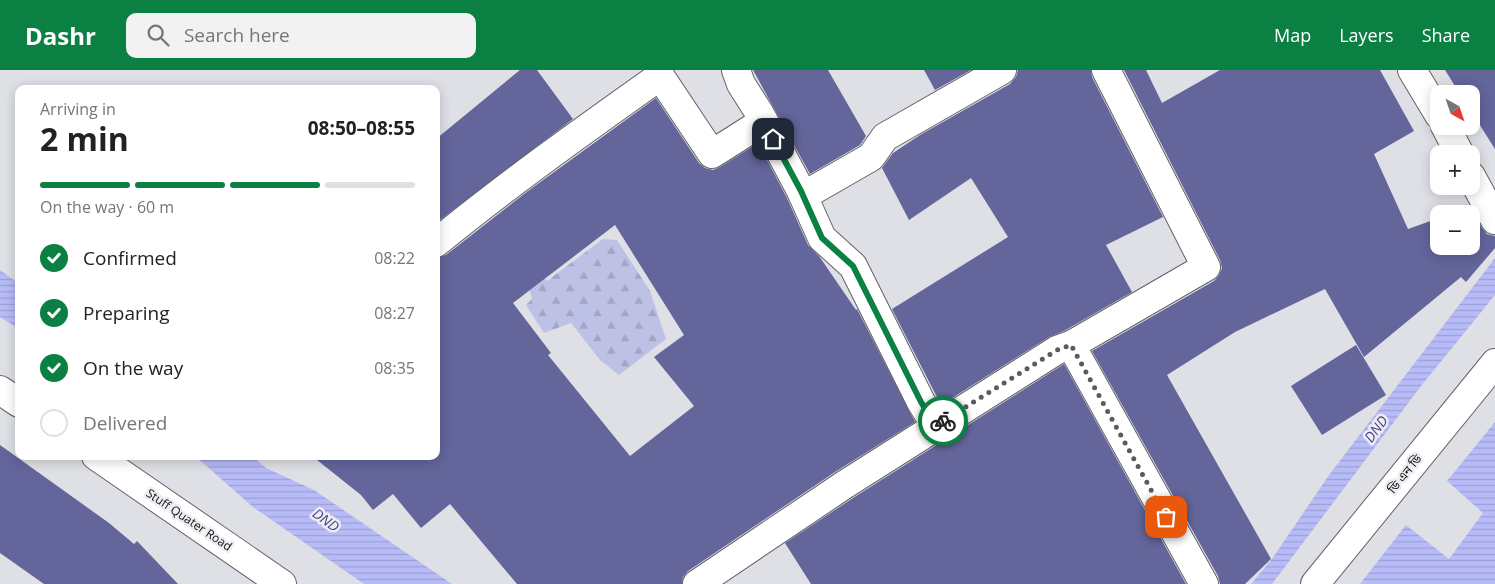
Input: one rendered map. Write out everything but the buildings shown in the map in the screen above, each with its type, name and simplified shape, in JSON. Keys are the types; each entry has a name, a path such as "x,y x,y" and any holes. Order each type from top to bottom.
{"street":[{"path":"736,70 741,84 764,122 803,196 822,238 853,266 921,402 936,426"},
{"path":"803,196 871,157 885,137 1002,70"},
{"path":"697,584 844,485 1057,350 1071,345 1206,267 1106,70"},
{"path":"1412,70 1430,100"},
{"path":"440,240 588,126 660,76 712,154 764,122"},
{"path":"1480,192 1495,220"},
{"path":"1071,345 1204,584"},
{"name":"ডি এন ডি","path":"1315,584 1495,363"},
{"path":"0,390 15,400"},
{"name":"Stuff Quater Road","path":"102,460 282,584"}],"green space":[{"path":"603,239 617,240 650,291 666,339 619,375 600,360 571,323 544,333 526,305 532,299 527,278 536,269 547,281"}],"water":[{"name":"DND","path":"1495,258 1495,295 1421,386 1272,584 1251,584 1272,559 1329,475"},
{"path":"0,270 15,281 15,326 0,317"},
{"path":"1495,422 1495,584 1360,584 1406,525 1449,559 1483,513 1447,481"},
{"name":"DND","path":"200,460 257,460 266,468 314,490 452,584 364,584 253,507"}],"way so far":[{"path":"943,421 1057,350 1071,345 1166,517"}],"route":[{"path":"773,139 801,191 822,238 853,266 921,402 936,426 943,421"}]}
